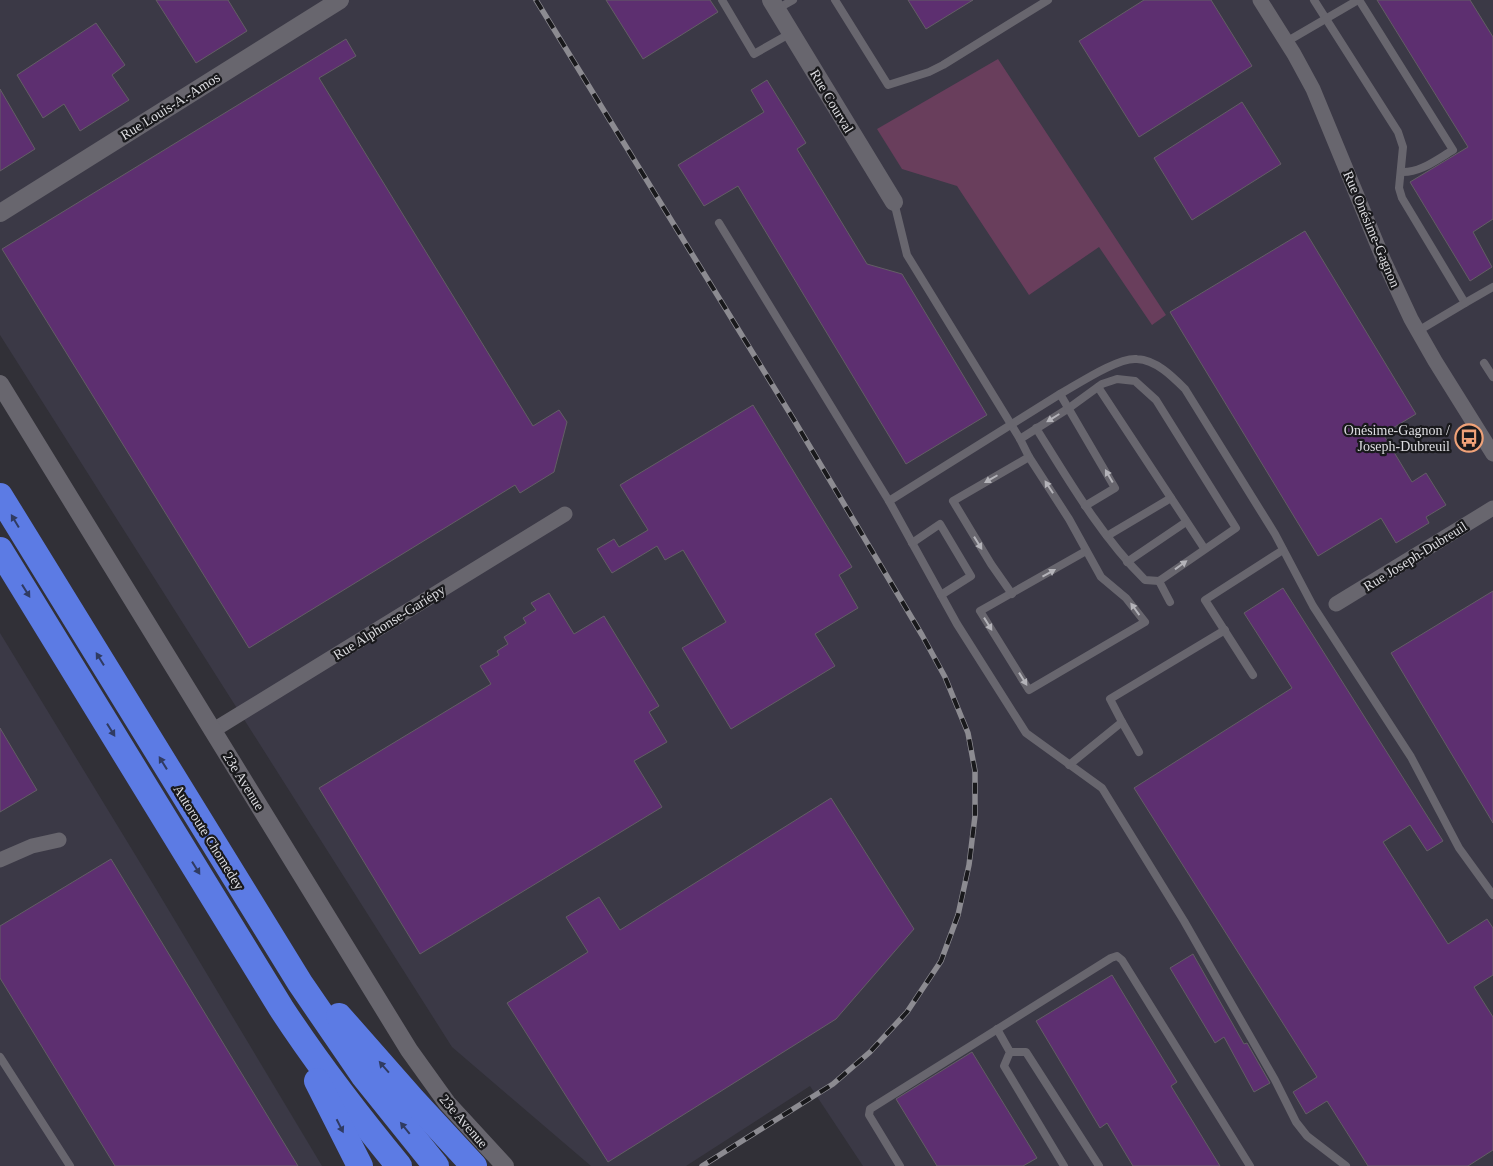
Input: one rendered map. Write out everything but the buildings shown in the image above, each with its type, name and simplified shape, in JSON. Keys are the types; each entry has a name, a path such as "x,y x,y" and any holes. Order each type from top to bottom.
{"highway":[{"name":"Autoroute Chomedey","path":"0,496 300,983 352,1060 436,1166"},
{"name":"Autoroute Chomedey","path":"0,550 270,990 321,1066 399,1166"},
{"path":"262,924 393,1078 474,1166"},
{"path":"270,990 360,1166"}],"street":[{"name":"Rue Louis-A.-Amos","path":"0,213 340,0"},
{"name":"Rue Onésime-Gagnon","path":"1260,0 1320,103 1384,260 1418,331 1493,454"},
{"name":"Rue Courval","path":"774,5 894,202"},
{"name":"23e Avenue","path":"0,384 212,731 424,1072 447,1103 505,1166"},
{"name":"Rue Joseph-Dubreuil","path":"1336,604 1493,508"},
{"name":"Rue Alphonse-Gariépy","path":"212,731 565,514"},
{"path":"0,860 32,846 59,840"}],"lane":[{"path":"722,0 754,54 791,33"},
{"path":"774,5 793,0"},
{"path":"835,0 888,85 943,65 1048,0"},
{"path":"1314,0 1398,132 1403,146 1399,188 1402,198 1466,303"},
{"path":"1286,42 1358,0 1452,150 1418,170 1401,172"},
{"path":"894,202 907,255 1020,439 1029,457 1069,519 1101,577 1126,598 1145,622 1029,690 980,611 1086,552"},
{"path":"719,223 889,500 957,624 1026,733 1102,788 1184,921 1275,1080 1296,1122 1307,1136 1346,1166"},
{"path":"1418,331 1493,287"},
{"path":"889,500 1060,394 1113,365 1137,358 1152,363 1170,374 1184,389 1283,550 1313,606 1411,757 1459,848 1493,895"},
{"path":"1484,362 1493,377"},
{"path":"1113,365 1117,379"},
{"path":"1020,439 1036,428 1069,408 1098,387 1117,379 1135,381 1156,400 1236,528 1204,548 1159,581 1145,580 1127,562 1085,506 1036,428"},
{"path":"1098,387 1204,548"},
{"path":"1060,394 1115,488 1085,506"},
{"path":"1012,594 991,564 953,501 1029,457"},
{"path":"1108,536 1171,498"},
{"path":"1127,562 1186,522"},
{"path":"912,543 940,524 971,576 941,595"},
{"path":"1254,675 1206,600 1283,550"},
{"path":"1159,581 1170,602"},
{"path":"1139,752 1110,699 1224,630"},
{"path":"1069,765 1122,722"},
{"path":"900,1166 869,1115 870,1109 1117,956 1122,960 1250,1166"},
{"path":"997,1029 1010,1052"},
{"path":"1010,1052 1004,1066 1064,1166"},
{"path":"1010,1052 1026,1052 1099,1166"},
{"path":"0,1057 70,1166"}],"shaded area":[{"path":"0,0 1493,0 1493,1166 863,1166 810,1086 686,1166 591,1166 452,1047 0,335"},
{"path":"998,59 1166,315 1152,325 1099,247 1029,295 957,186 902,169 877,129"},
{"path":"0,633 153,884 322,1166 0,1166"}],"railway":[{"path":"536,0 794,420 922,635 945,677 968,733 975,771 975,816 969,865 958,915 941,961 907,1012 870,1052 833,1084 702,1166"}],"place":[{"name":"Onésime-Gagnon / Joseph-Dubreuil","path":"1469,438"}]}
